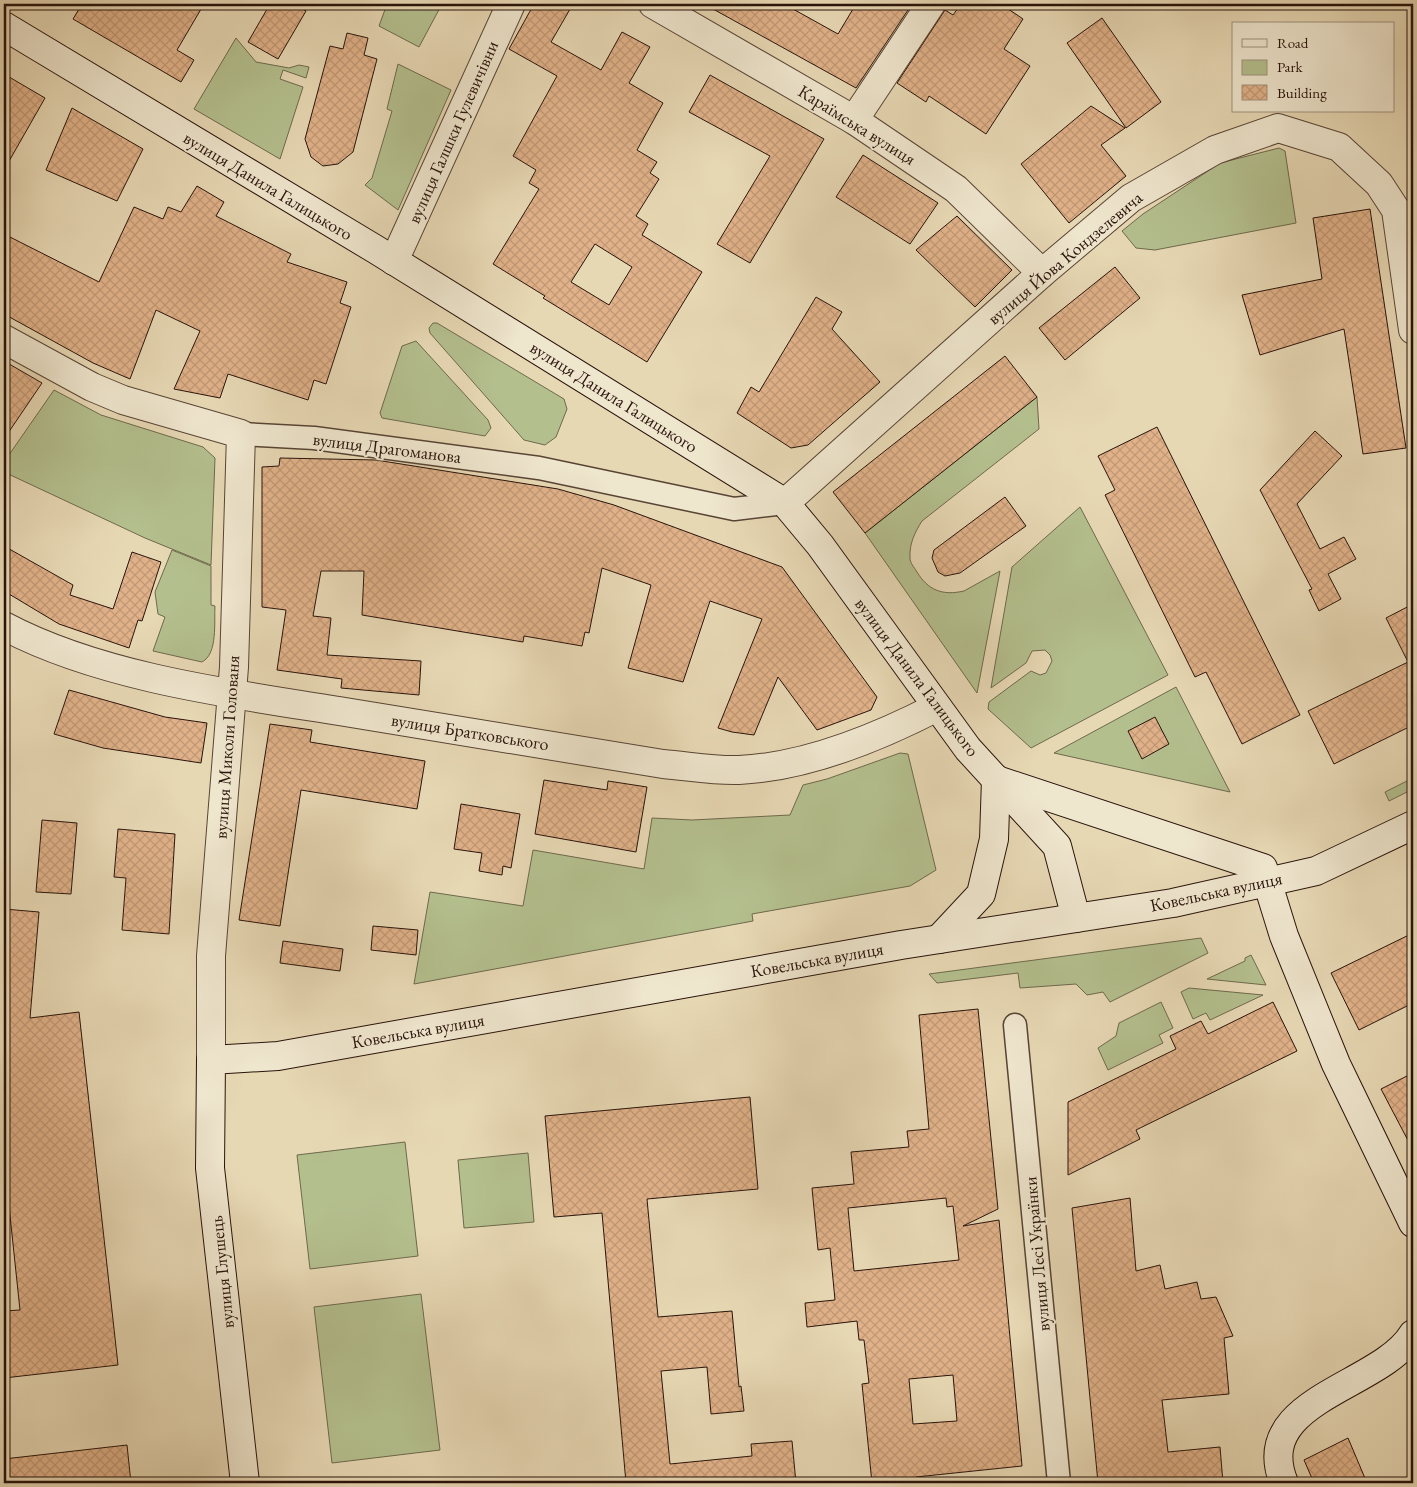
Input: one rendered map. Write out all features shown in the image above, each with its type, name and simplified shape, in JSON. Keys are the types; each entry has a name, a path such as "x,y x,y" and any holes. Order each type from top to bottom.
{"main road":[{"name":"вулиця Галшки Гулевичівни","path":"394,261 511,4"},
{"name":"Караїмська вулиця","path":"652,4 854,120 956,190 1042,273"},
{"path":"854,120 931,4"},
{"name":"вулиця Данила Галицького","path":"4,26 394,261 785,503 820,545 968,749 1057,846 1076,918"},
{"name":"вулиця Йова Кондзелевича","path":"785,503 1042,273 1131,198 1216,150 1278,128 1339,147 1383,190 1396,210 1413,330"},
{"name":"вулиця Драгоманова","path":"4,339 92,387 123,400 241,434"},
{"name":"вулиця Миколи Голованя","path":"211,1060 211,956 232,694 241,434"},
{"name":"вулиця Братковського","path":"4,626 77,657 174,682 232,694 663,764 738,770 780,765 820,755 901,726 937,707"},
{"path":"939,939 981,894 994,839 996,779 1263,868 1284,936 1336,1064 1413,1223"},
{"name":"Ковельська вулиця","path":"211,1060 278,1056 939,939 1173,902 1316,872 1413,824"},
{"name":"вулиця Глушець","path":"211,1060 210,1168 245,1483"},
{"path":"1284,1483 1278,1468 1279,1446 1286,1428 1300,1413 1391,1357 1413,1334"}],"street":[{"name":"вулиця Драгоманова","path":"241,434 314,438 539,468 734,509 785,503"},
{"name":"вулиця Лесі Українки","path":"1015,1025 1059,1483"}],"green space":[{"path":"387,4 442,4 419,47 379,26"},
{"path":"236,38 256,62 289,68 299,65 309,67 306,78 283,70 280,79 303,87 280,159 194,109"},
{"path":"398,64 451,90 398,210 365,185 372,178 392,111 387,109"},
{"path":"1279,148 1285,151 1296,223 1155,250 1136,248 1122,231 1143,214 1220,163"},
{"path":"433,323 437,323 564,399 567,409 556,437 545,445 524,440 430,333 429,328"},
{"path":"416,341 488,420 491,428 485,436 382,418 380,413 402,346"},
{"path":"54,390 101,415 203,447 215,458 211,565 145,538 4,472 4,462"},
{"path":"1037,397 1039,429 922,521 910,548 912,565 921,578 931,587 942,592 964,591 1000,571 977,693 865,533"},
{"path":"1080,507 1168,675 1031,748 988,709 989,702 1031,671 1040,675 1046,673 1052,661 1050,655 1045,650 1032,651 1026,663 991,688 1012,567"},
{"path":"172,550 211,566 211,605 215,606 214,637 211,652 202,662 153,651 165,617 158,614 155,592"},
{"path":"1176,687 1230,792 1054,753"},
{"path":"900,753 908,754 936,870 910,886 752,914 753,921 414,984 430,892 523,906 533,850 644,869 652,818 692,820 790,815 803,785 827,779"},
{"path":"1413,778 1413,789 1389,801 1385,792"},
{"path":"1201,938 1208,953 1110,1002 1103,992 1087,995 1076,984 1020,988 1018,973 937,983 929,974"},
{"path":"1251,955 1266,985 1207,979 1245,961 1245,958"},
{"path":"1189,988 1263,995 1210,1020 1206,1013 1193,1019 1181,992"},
{"path":"1161,1002 1173,1028 1159,1035 1163,1043 1108,1070 1098,1048 1116,1036 1119,1023"},
{"path":"405,1142 418,1256 310,1269 297,1155"},
{"path":"528,1153 534,1222 464,1228 458,1160"},
{"path":"421,1294 440,1450 332,1463 314,1307"}],"building":[{"path":"82,4 204,4 177,50 194,60 181,82 73,19"},
{"path":"270,4 293,4 306,11 278,59 248,42"},
{"path":"534,4 573,4 551,42 601,70 622,32 650,47 629,83 663,103 637,150 657,162 650,173 659,179 636,216 648,224 642,235 702,272 647,362 543,298 545,296 493,264 539,189 529,183 536,170 513,156 557,76 509,49","holes":["595,244 632,267 609,305 571,282"]},
{"path":"704,4 784,4 838,34 856,4 912,4 856,88"},
{"path":"961,4 1001,4 1023,19 1004,49 1030,66 986,134 929,96 926,102 897,83 945,10 953,15"},
{"path":"1102,18 1161,102 1126,128 1067,43"},
{"path":"347,33 368,38 364,55 377,59 353,152 338,164 323,166 311,157 305,139 330,46 343,49"},
{"path":"4,74 45,98 4,170"},
{"path":"710,75 824,139 750,263 717,244 770,156 689,112"},
{"path":"1091,106 1125,128 1101,145 1126,176 1069,223 1021,164"},
{"path":"72,108 143,149 117,201 46,170"},
{"path":"863,155 938,203 910,244 836,197"},
{"path":"197,186 224,202 216,216 291,254 287,262 347,282 340,303 351,307 326,384 314,380 308,400 228,374 220,398 174,389 200,331 156,310 130,379 93,363 4,314 4,234 99,282 134,207 163,219 168,207 181,212"},
{"path":"1370,209 1406,448 1363,454 1344,329 1260,355 1242,295 1322,279 1313,218"},
{"path":"957,216 1012,270 975,307 916,250"},
{"path":"1115,267 1140,298 1065,360 1039,328"},
{"path":"816,297 842,312 832,329 880,382 808,445 791,448 737,413 751,387 759,392"},
{"path":"1005,356 1037,397 865,533 833,492"},
{"path":"4,361 42,383 4,439"},
{"path":"1157,427 1300,715 1242,744 1206,672 1195,677 1105,495 1115,490 1098,456"},
{"path":"1315,431 1342,456 1297,504 1320,549 1344,537 1356,559 1328,574 1341,599 1319,611 1309,590 1312,589 1260,490"},
{"path":"280,458 376,460 558,489 614,505 782,567 877,697 871,710 817,730 778,677 754,735 718,728 762,619 710,601 683,682 628,668 651,585 602,568 589,633 585,632 582,646 524,636 523,642 362,615 364,571 321,571 313,616 331,618 327,655 421,661 419,695 341,688 342,679 277,670 286,610 262,607 262,467 279,466"},
{"path":"1005,497 1026,526 960,573 945,576 938,572 932,558 934,550"},
{"path":"4,546 73,585 70,595 113,609 132,552 161,562 142,621 138,620 129,648 59,624 4,591"},
{"path":"1413,604 1413,725 1334,764 1308,711 1408,662 1386,618"},
{"path":"69,690 165,717 207,723 201,763 103,748 54,734"},
{"path":"1155,717 1169,744 1142,759 1128,731"},
{"path":"270,724 312,730 310,742 425,761 417,809 301,790 280,926 239,920"},
{"path":"544,780 607,790 608,781 647,787 636,852 535,834"},
{"path":"461,804 520,814 511,868 503,866 502,875 479,871 482,853 454,849"},
{"path":"42,820 77,823 71,894 36,892"},
{"path":"118,829 175,834 169,934 122,930 126,878 114,877"},
{"path":"4,909 39,912 30,1018 79,1012 118,1365 4,1378 4,1311 20,1310 4,1159"},
{"path":"373,926 418,930 416,955 371,950"},
{"path":"1413,933 1413,1003 1359,1030 1331,973"},
{"path":"283,941 343,949 340,971 280,963"},
{"path":"1273,1002 1297,1051 1136,1130 1140,1139 1068,1175 1068,1102 1176,1049 1170,1036 1201,1021 1208,1034"},
{"path":"978,1009 998,1209 963,1226 999,1220 1022,1466 916,1477 917,1483 872,1483 862,1384 869,1383 864,1340 859,1340 857,1321 807,1327 805,1303 835,1300 830,1248 818,1250 812,1188 854,1184 851,1152 909,1147 907,1131 929,1129 919,1015","holes":["946,1198 947,1207 953,1206 959,1260 854,1271 848,1208","953,1375 957,1421 913,1424 909,1379"]},
{"path":"1413,1073 1413,1150 1381,1089"},
{"path":"750,1097 758,1189 647,1199 658,1317 732,1311 739,1387 741,1386 744,1411 711,1414 707,1367 661,1371 670,1464 752,1456 751,1444 792,1441 796,1483 626,1483 602,1213 554,1217 545,1116"},
{"path":"1130,1198 1136,1271 1160,1265 1165,1289 1197,1282 1201,1299 1216,1297 1233,1336 1224,1338 1229,1394 1162,1400 1168,1452 1220,1447 1223,1483 1098,1483 1072,1208"},
{"path":"1348,1438 1367,1483 1314,1483 1304,1460"},
{"path":"127,1445 131,1483 4,1483 4,1459"}]}
